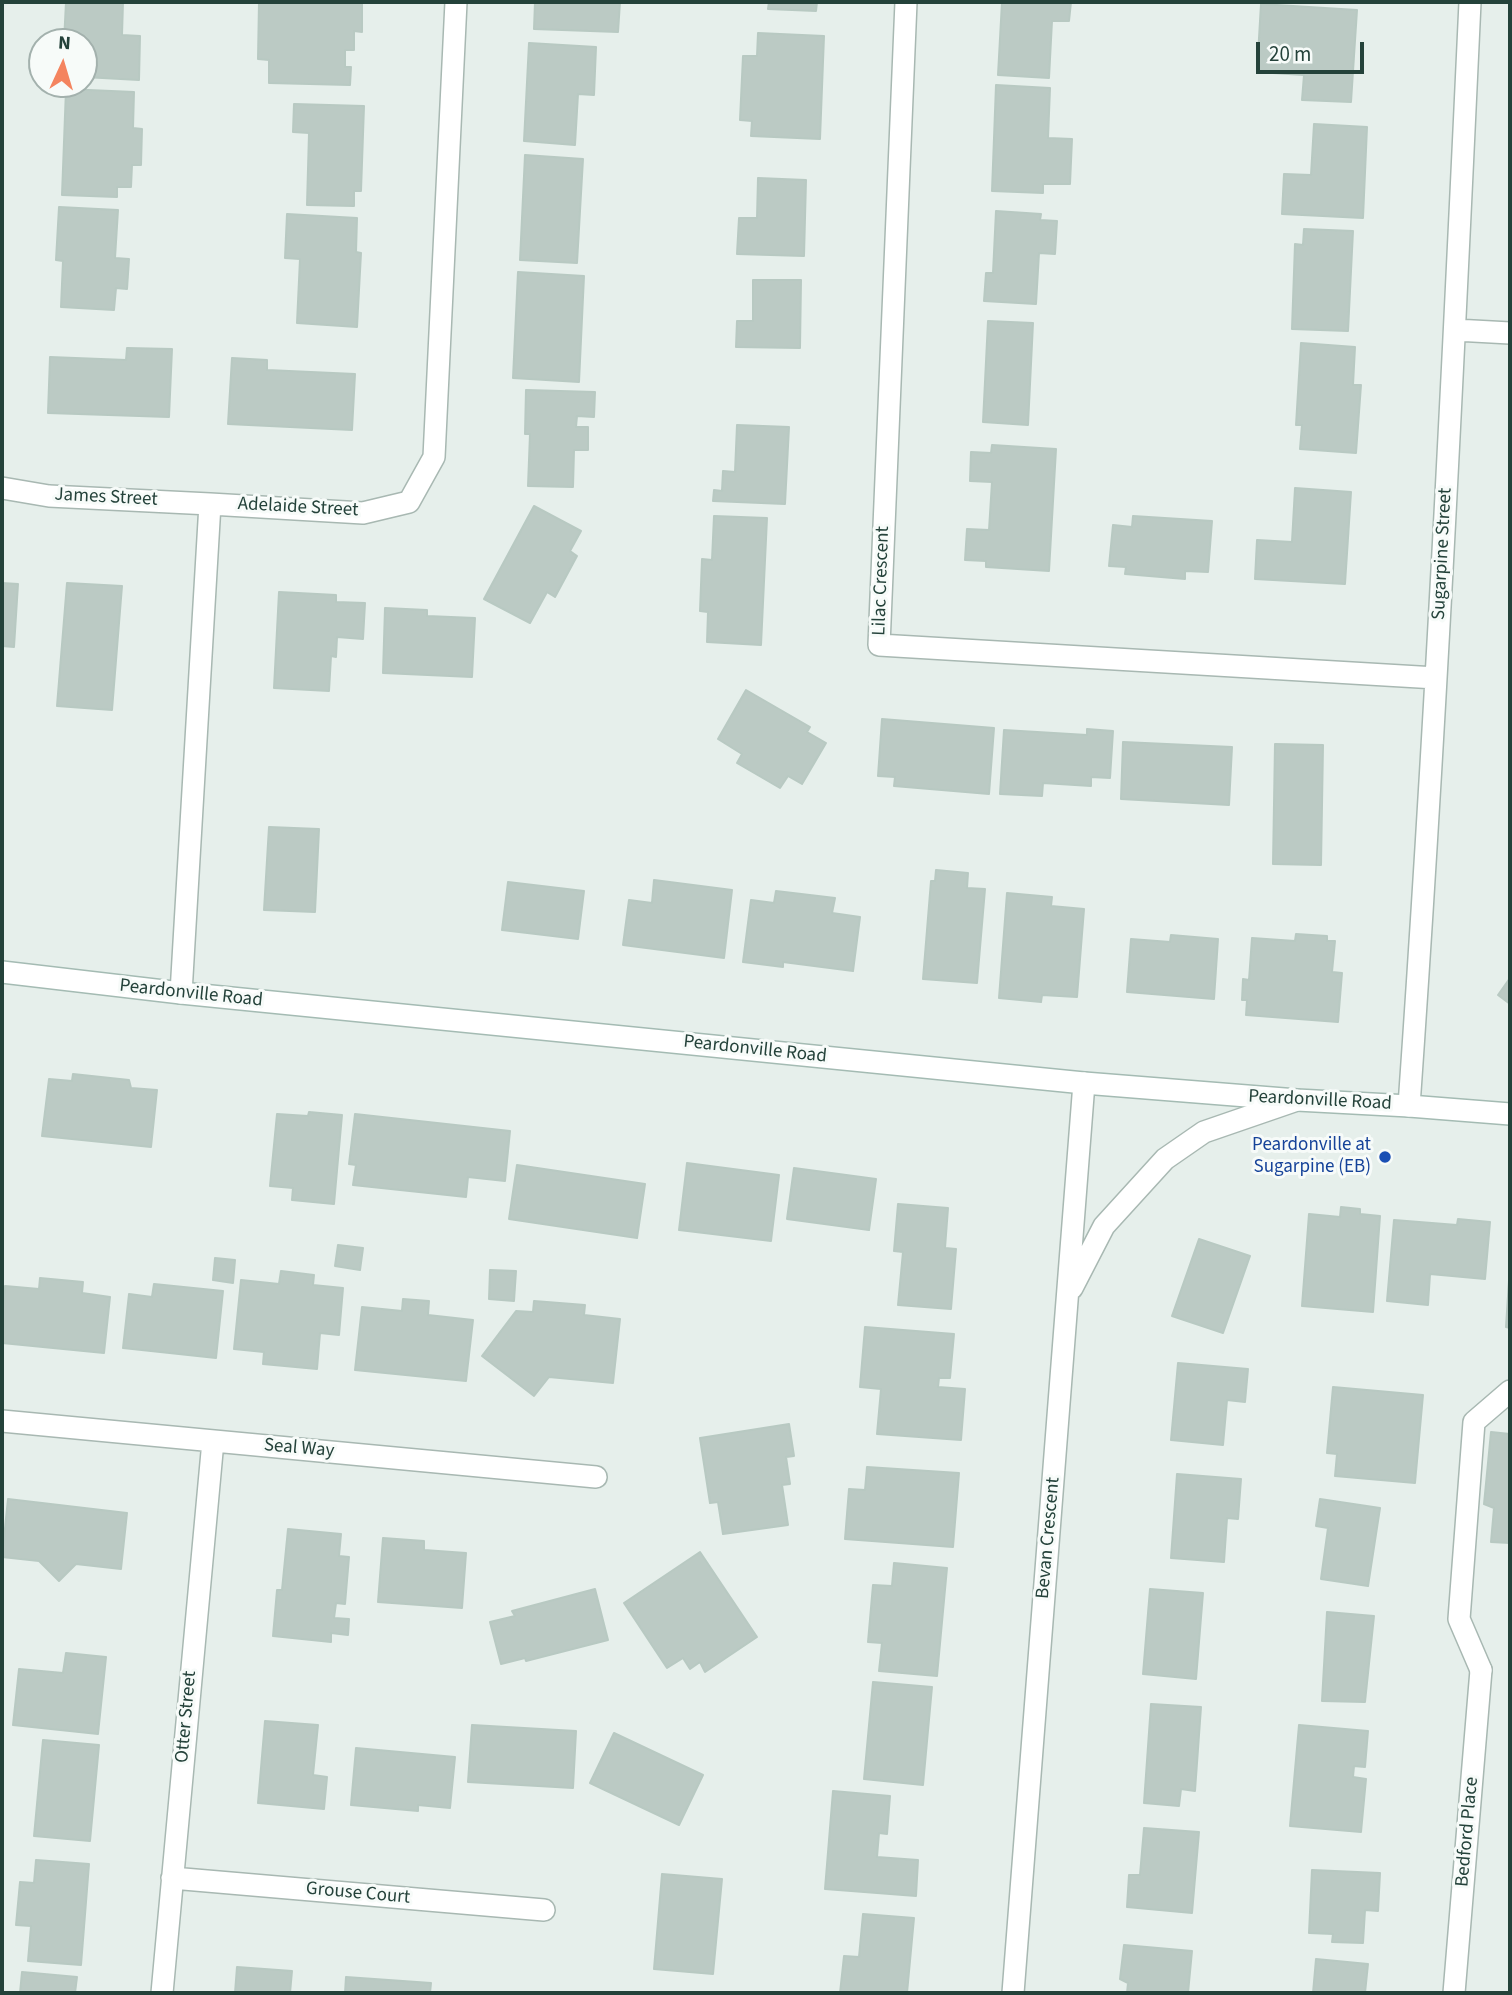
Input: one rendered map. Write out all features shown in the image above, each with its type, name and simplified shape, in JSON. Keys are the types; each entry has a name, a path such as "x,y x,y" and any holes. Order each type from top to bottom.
{"street":[{"name":"Adelaide Street","path":"181,993 210,504 363,513 409,502 434,457 456,2"},
{"name":"Lilac Crescent","path":"906,2 879,645 1436,678"},
{"name":"Sugarpine Street","path":"1409,1106 1436,678 1470,2"},
{"path":"1455,330 1510,333"},
{"name":"James Street","path":"2,488 49,496 210,504"},
{"name":"Peardonville Road","path":"2,972 181,993 1084,1083 1510,1114"},
{"name":"Bevan Crescent","path":"1013,1993 1084,1083"},
{"path":"1068,1296 1104,1226 1165,1159 1204,1132 1297,1100"},
{"name":"Bedford Place","path":"1454,1993 1482,1671 1459,1619 1475,1422 1510,1391"},
{"name":"Seal Way","path":"2,1421 596,1477"},
{"name":"Otter Street","path":"162,1993 213,1441"},
{"name":"Grouse Court","path":"172,1878 544,1910"}],"building":[{"path":"66,2 123,2 122,35 140,36 139,80 98,78 98,28 65,28"},
{"path":"259,2 362,2 362,32 354,31 354,50 345,50 345,67 351,67 350,85 269,83 269,60 258,59"},
{"path":"535,2 620,2 618,32 534,29"},
{"path":"769,2 817,2 816,11 768,9"},
{"path":"1002,2 1071,2 1069,21 1052,21 1049,78 998,75"},
{"path":"1261,4 1357,10 1351,102 1302,100 1304,75 1257,72"},
{"path":"758,33 824,36 820,139 751,136 752,121 740,120 743,56 757,56"},
{"path":"529,43 596,47 594,95 578,94 575,145 524,141"},
{"path":"996,85 1050,88 1048,138 1072,139 1070,184 1043,184 1043,193 992,191"},
{"path":"98,90 134,92 133,128 142,129 141,165 132,165 131,187 117,187 117,197 62,195 66,98 98,98"},
{"path":"294,104 364,106 361,191 354,191 354,206 307,205 309,133 293,132"},
{"path":"1314,124 1367,127 1363,218 1282,214 1284,174 1311,175"},
{"path":"525,155 583,159 577,263 520,260"},
{"path":"758,178 806,180 804,256 737,254 739,218 757,218"},
{"path":"59,207 118,210 115,258 129,259 127,289 116,288 114,310 61,307 63,261 56,260"},
{"path":"996,211 1041,214 1040,220 1057,221 1055,254 1039,253 1036,304 984,301 986,273 993,273"},
{"path":"287,214 357,218 356,252 361,253 357,327 297,323 300,259 285,258"},
{"path":"1304,229 1353,231 1348,331 1292,329 1295,244 1303,245"},
{"path":"518,272 584,276 579,382 513,378"},
{"path":"753,280 801,280 800,348 736,347 737,321 753,321"},
{"path":"988,321 1033,323 1028,425 983,422"},
{"path":"1301,343 1355,347 1353,385 1361,385 1356,453 1300,449 1302,425 1296,425"},
{"path":"127,348 172,349 169,417 48,413 50,357 126,360"},
{"path":"232,358 267,360 267,370 355,374 352,430 228,424"},
{"path":"526,390 595,392 594,417 577,416 576,427 588,427 588,450 574,450 573,487 528,486 530,434 525,434"},
{"path":"737,425 789,427 785,504 713,501 714,490 722,491 723,471 735,472"},
{"path":"992,445 1056,449 1049,571 986,567 986,561 965,560 967,529 989,530 992,482 970,481 971,452 991,453"},
{"path":"1295,488 1351,492 1345,584 1255,579 1257,540 1292,542"},
{"path":"534,506 581,531 570,551 577,556 555,597 547,592 530,623 484,599"},
{"path":"714,516 767,518 761,645 707,642 708,612 700,611 702,559 712,560"},
{"path":"1133,516 1212,521 1208,572 1185,571 1185,579 1125,574 1126,567 1109,566 1113,525 1132,527"},
{"path":"2,583 18,584 14,647 2,646"},
{"path":"67,583 122,586 112,710 57,706"},
{"path":"279,592 336,595 336,602 365,603 363,639 337,637 336,657 331,656 329,691 274,688"},
{"path":"385,608 427,610 427,616 475,618 472,677 383,673"},
{"path":"746,690 810,727 807,732 826,743 802,784 788,776 780,788 737,763 742,754 718,739"},
{"path":"882,719 994,728 989,794 894,786 895,777 878,776"},
{"path":"1087,729 1113,731 1110,778 1091,777 1091,786 1043,783 1042,796 1000,794 1004,730 1087,735"},
{"path":"1123,742 1232,747 1229,805 1121,799"},
{"path":"1275,744 1323,745 1321,865 1273,864"},
{"path":"269,827 319,829 315,912 264,910"},
{"path":"936,870 968,873 967,888 985,889 977,983 923,979 931,881 935,881"},
{"path":"654,880 732,890 724,958 623,945 629,900 652,903"},
{"path":"508,882 584,891 578,939 502,930"},
{"path":"776,891 835,898 832,913 860,917 853,971 783,962 783,967 743,962 751,900 774,903"},
{"path":"1007,893 1052,897 1051,906 1084,909 1077,997 1042,995 1041,1002 999,998"},
{"path":"1296,934 1327,936 1327,941 1335,941 1332,972 1342,973 1338,1022 1246,1015 1247,1000 1242,1000 1243,979 1249,980 1252,938 1295,941"},
{"path":"1171,935 1218,939 1214,999 1127,992 1131,939 1170,942"},
{"path":"1510,978 1510,1004 1498,995"},
{"path":"73,1074 129,1080 131,1088 157,1090 151,1147 42,1136 49,1079 72,1081"},
{"path":"309,1112 342,1115 334,1204 292,1200 293,1188 270,1186 277,1114 308,1116"},
{"path":"355,1114 510,1131 505,1181 468,1177 466,1197 353,1185 356,1165 349,1164"},
{"path":"687,1163 779,1175 771,1241 679,1230"},
{"path":"517,1165 645,1184 637,1238 509,1219"},
{"path":"794,1168 876,1179 869,1230 787,1219"},
{"path":"898,1204 948,1208 945,1248 956,1249 951,1309 898,1305 903,1252 894,1251"},
{"path":"1341,1207 1360,1209 1360,1214 1380,1216 1373,1312 1302,1306 1309,1214 1340,1217"},
{"path":"1458,1219 1490,1222 1485,1279 1430,1274 1428,1305 1387,1301 1394,1220 1457,1225"},
{"path":"1199,1239 1250,1256 1223,1333 1172,1316"},
{"path":"338,1245 363,1248 360,1270 335,1266"},
{"path":"215,1258 235,1260 233,1283 213,1280"},
{"path":"1510,1265 1510,1328 1506,1327"},
{"path":"490,1270 516,1271 514,1301 489,1299"},
{"path":"281,1271 314,1275 313,1285 343,1288 339,1335 320,1333 317,1369 263,1364 264,1352 234,1349 241,1280 279,1284"},
{"path":"40,1278 83,1282 82,1293 110,1297 104,1353 2,1343 5,1286 39,1289"},
{"path":"154,1284 223,1291 216,1358 123,1348 129,1294 152,1297"},
{"path":"403,1299 429,1301 428,1315 473,1320 466,1381 355,1370 362,1307 402,1311"},
{"path":"534,1301 585,1305 584,1315 620,1319 613,1383 549,1377 534,1396 482,1356 516,1311 533,1312"},
{"path":"865,1327 954,1334 950,1378 939,1378 938,1387 965,1389 961,1440 877,1434 881,1389 860,1387"},
{"path":"1178,1363 1248,1369 1245,1402 1227,1400 1223,1445 1171,1440"},
{"path":"1333,1387 1423,1395 1415,1483 1335,1476 1337,1454 1327,1453"},
{"path":"789,1424 794,1456 786,1457 790,1484 782,1485 788,1525 723,1534 718,1502 710,1503 700,1438"},
{"path":"1491,1432 1510,1434 1510,1543 1491,1542 1494,1508 1484,1504"},
{"path":"867,1467 959,1473 953,1547 845,1539 849,1489 865,1490"},
{"path":"1177,1474 1241,1479 1238,1519 1227,1518 1224,1562 1171,1558"},
{"path":"8,1499 127,1513 121,1569 76,1564 59,1581 39,1561 2,1557"},
{"path":"1320,1499 1380,1508 1368,1586 1321,1579 1328,1528 1316,1526"},
{"path":"288,1529 341,1534 339,1556 349,1557 345,1604 336,1603 334,1618 349,1619 348,1635 331,1633 331,1642 273,1636 277,1590 282,1590"},
{"path":"383,1538 424,1541 424,1550 466,1553 462,1608 378,1602"},
{"path":"700,1552 757,1637 705,1672 700,1662 690,1669 683,1658 667,1668 624,1603"},
{"path":"894,1563 947,1568 937,1676 879,1671 882,1643 868,1642 873,1585 892,1586"},
{"path":"595,1589 608,1640 526,1661 525,1658 501,1664 490,1622 515,1616 512,1611"},
{"path":"1150,1589 1203,1593 1196,1679 1143,1674"},
{"path":"1327,1612 1374,1616 1365,1702 1322,1701"},
{"path":"66,1653 106,1657 98,1734 13,1725 19,1669 63,1673"},
{"path":"873,1682 932,1687 923,1785 864,1779"},
{"path":"1151,1704 1201,1707 1195,1791 1181,1789 1179,1806 1144,1803"},
{"path":"265,1721 318,1725 313,1775 327,1777 324,1809 258,1803"},
{"path":"472,1725 576,1731 573,1788 468,1782"},
{"path":"1299,1725 1368,1731 1365,1767 1354,1766 1353,1777 1366,1779 1361,1832 1290,1826"},
{"path":"614,1733 703,1775 679,1825 590,1783"},
{"path":"43,1740 99,1745 90,1841 34,1836"},
{"path":"356,1748 455,1757 450,1808 418,1805 418,1811 351,1805"},
{"path":"833,1791 890,1796 887,1834 879,1833 877,1857 918,1860 916,1896 825,1889"},
{"path":"1144,1828 1199,1832 1192,1913 1127,1907 1129,1875 1140,1875"},
{"path":"36,1860 89,1864 81,1965 28,1961 31,1926 16,1925 20,1882 34,1883"},
{"path":"1312,1870 1380,1873 1378,1911 1365,1910 1363,1943 1332,1942 1333,1934 1309,1933"},
{"path":"662,1874 722,1879 713,1974 654,1969"},
{"path":"863,1914 914,1918 907,1993 840,1993 844,1956 859,1957"},
{"path":"1124,1945 1192,1951 1188,1993 1127,1993 1128,1983 1120,1979"},
{"path":"1316,1959 1368,1964 1365,1993 1313,1993"},
{"path":"237,1967 292,1971 290,1993 235,1993"},
{"path":"22,1972 77,1977 75,1993 20,1993"},
{"path":"346,1977 431,1983 430,1993 345,1993"}],"place":[{"name":"Peardonville at Sugarpine (EB)","path":"1385,1157"}]}
